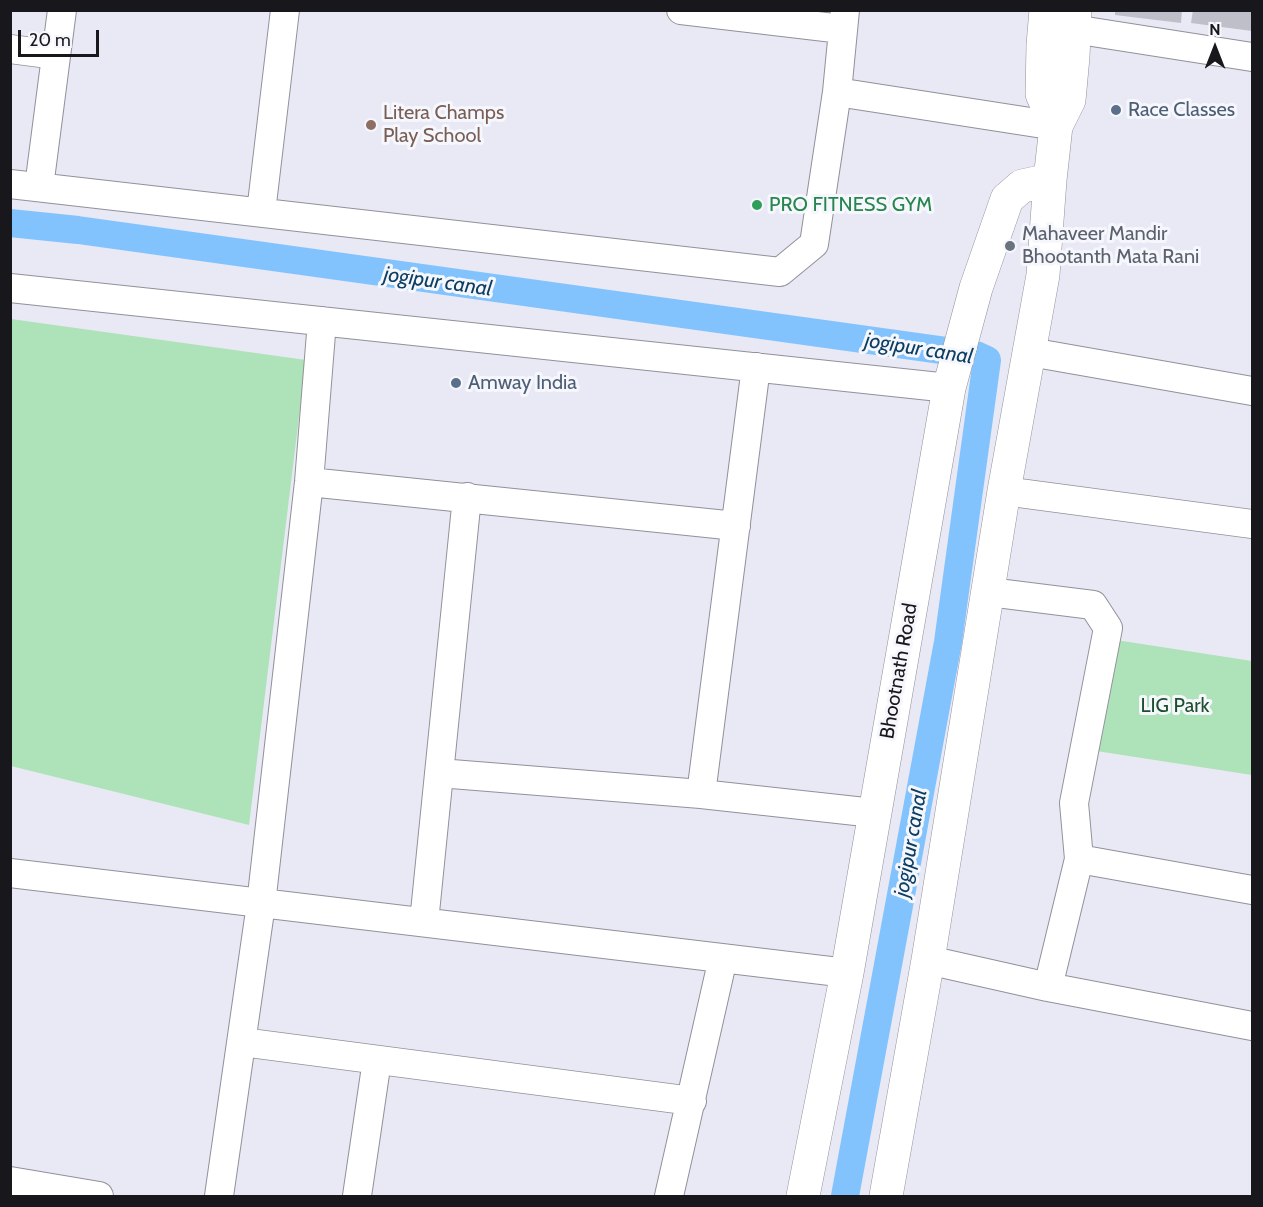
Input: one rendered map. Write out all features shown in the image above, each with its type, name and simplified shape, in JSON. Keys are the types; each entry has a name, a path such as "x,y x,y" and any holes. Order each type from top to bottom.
{"street":[{"path":"39,187 62,10"},
{"path":"10,184 780,272 814,244 837,92 843,20 681,10"},
{"path":"261,212 282,11"},
{"path":"886,1197 928,960 1004,491 1043,275 1056,126 1042,94 1059,19 1252,57"},
{"path":"10,49 56,55"},
{"path":"837,92 1056,126"},
{"name":"Bhootnath Road","path":"803,1197 847,973 952,378 976,288 1007,199 1022,186 1050,180"},
{"path":"10,288 756,367 952,378"},
{"path":"219,1197 261,904 309,482 322,321"},
{"path":"1030,352 1252,391"},
{"path":"701,794 756,367"},
{"path":"309,482 736,526"},
{"path":"1004,491 1252,524"},
{"path":"424,922 467,497"},
{"path":"988,592 1093,605 1108,628 1074,803 1080,859 1048,987"},
{"path":"439,773 701,794 874,813"},
{"path":"1080,859 1252,890"},
{"path":"10,873 847,973"},
{"path":"669,1197 723,958"},
{"path":"928,960 1048,987 1252,1026"},
{"path":"242,1042 692,1101"},
{"path":"357,1197 377,1060"},
{"path":"10,1181 99,1197"}],"green space":[{"path":"11,319 306,360 249,825 11,766"},
{"name":"LIG Park","path":"1116,640 1252,661 1252,775 1090,750"}],"building":[{"path":"1115,10 1182,10 1181,23 1115,15"},
{"path":"1193,10 1252,10 1252,31 1191,23"}],"waterway":[{"name":"jogipur canal","path":"10,223 78,230 976,355 987,360 948,642 845,1196"}],"place":[{"name":"Race Classes","path":"1116,110"},
{"name":"Litera Champs Play School","path":"371,125"},
{"name":"PRO FITNESS GYM","path":"757,205"},
{"name":"Mahaveer Mandir Bhootanth Mata Rani","path":"1010,246"},
{"name":"Amway India","path":"456,383"}]}
